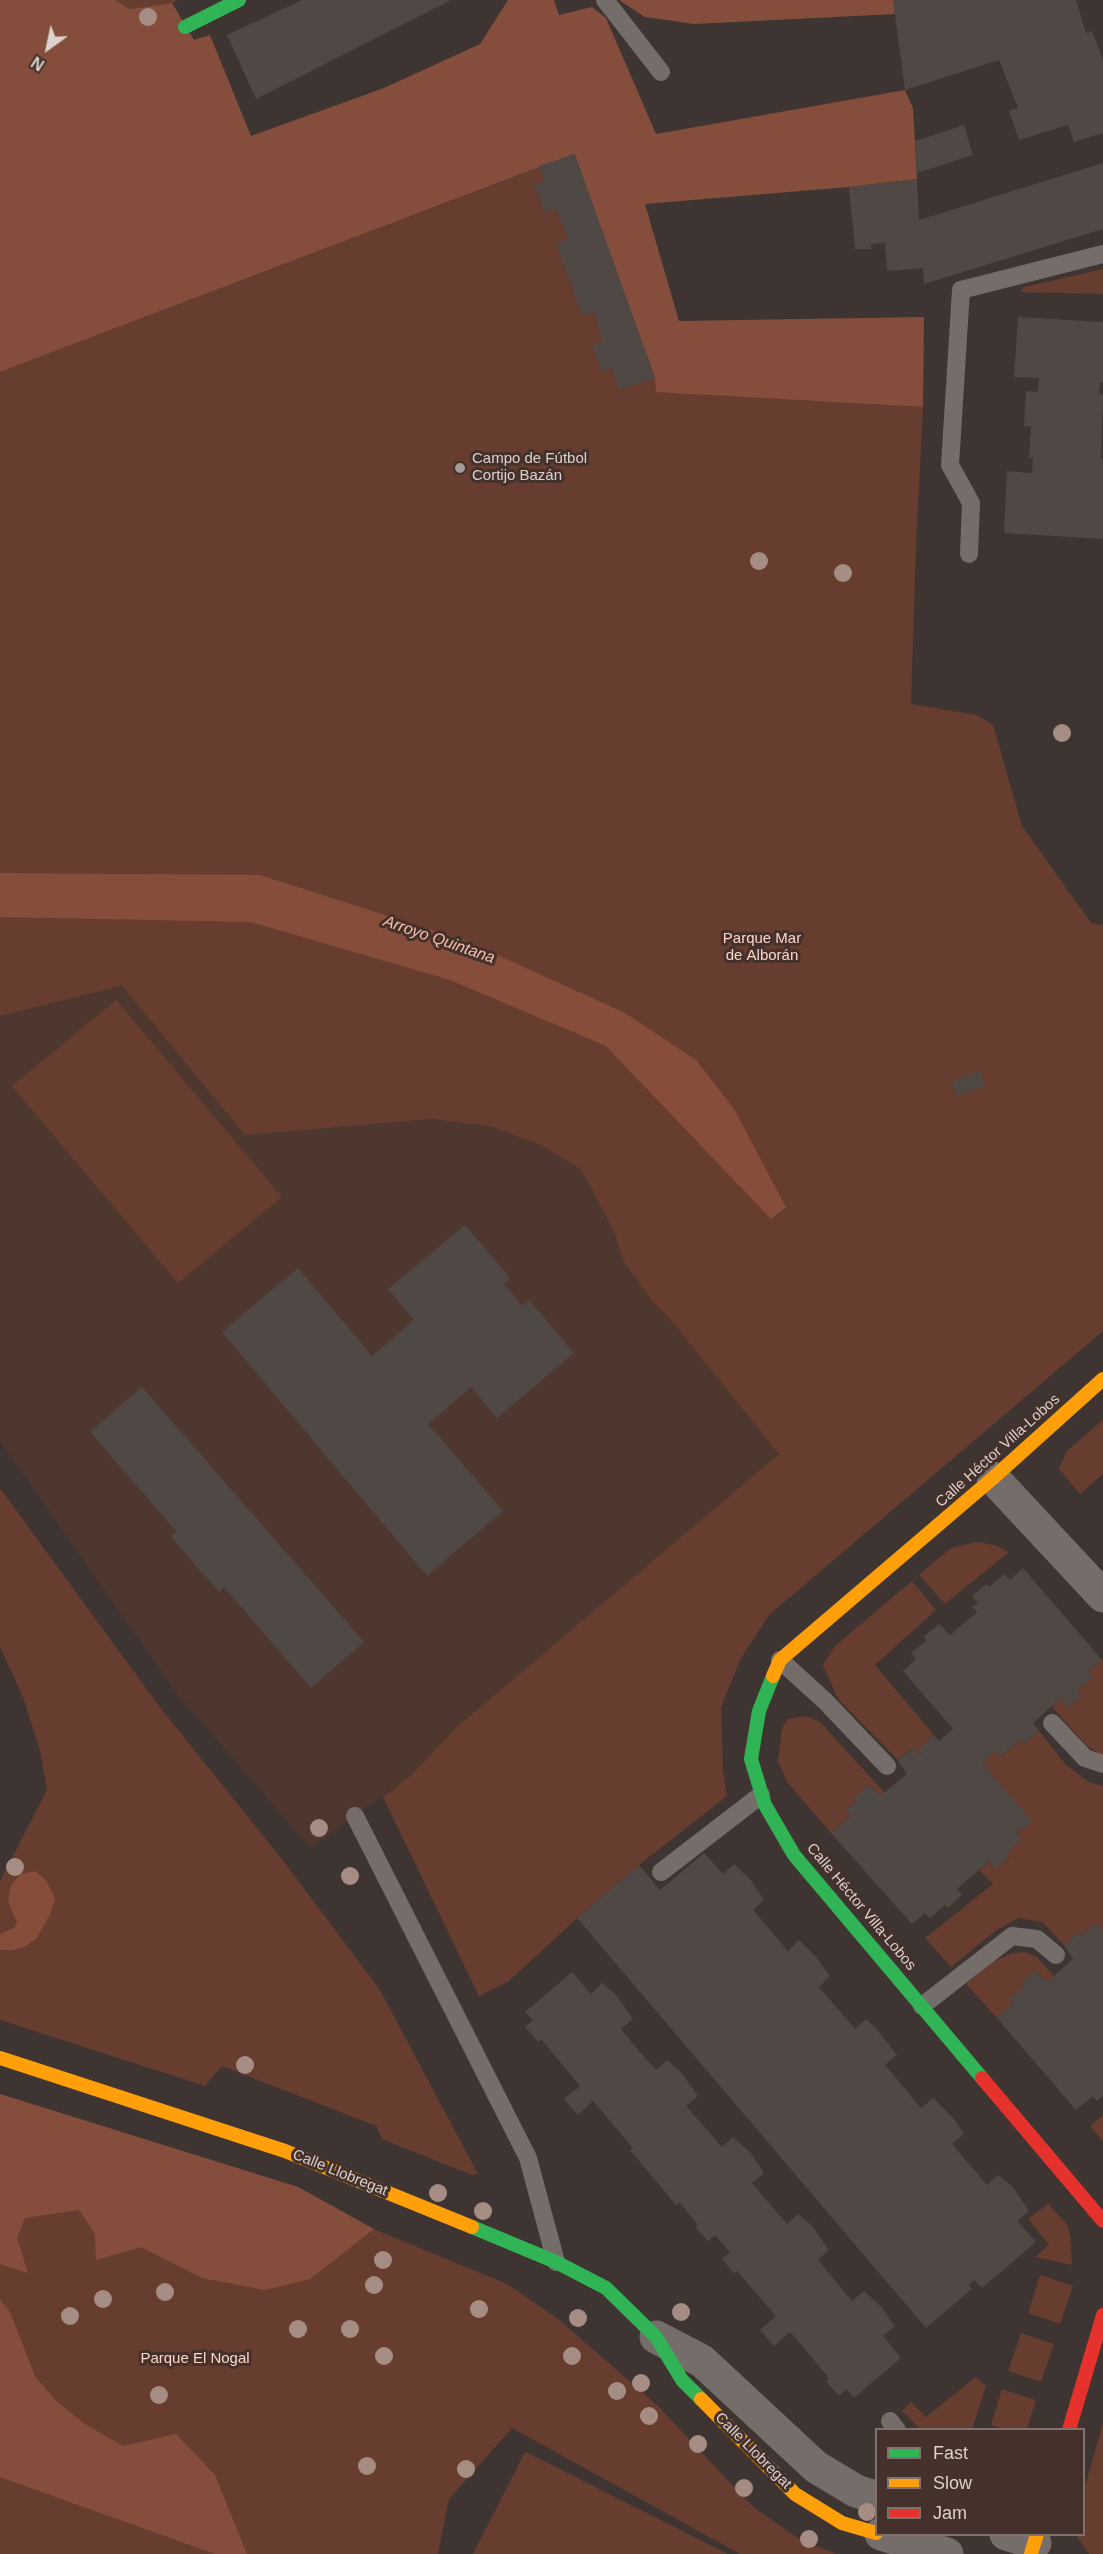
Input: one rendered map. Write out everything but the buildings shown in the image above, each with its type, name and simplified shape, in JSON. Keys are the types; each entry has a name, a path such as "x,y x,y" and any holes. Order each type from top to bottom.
{"street":[{"path":"185,27 239,0"},
{"name":"Calle Héctor Villa-Lobos","path":"1103,1379 993,1478 780,1660 759,1711 751,1759 761,1795 794,1855 1103,2221"},
{"path":"993,1478 1103,1596"},
{"name":"Calle Llobregat","path":"0,2058 285,2151 556,2262 606,2288 656,2337 682,2379 795,2494 842,2523 875,2533"},
{"path":"1070,2428 1103,2314"},
{"name":"Calle Llobregat","path":"656,2337 702,2361 816,2467 856,2491 875,2497"},
{"path":"884,2536 947,2554"}],"lane":[{"path":"605,0 661,72"},
{"path":"969,554 971,503 950,465 961,290 1103,254"},
{"path":"780,1660 825,1701 887,1766"},
{"path":"1052,1723 1085,1758 1103,1764"},
{"path":"661,1872 761,1795"},
{"path":"355,1816 528,2158 556,2262"},
{"path":"922,2006 1012,1936 1037,1939 1056,1955"}],"shaded area":[{"path":"0,0 115,0 130,9 172,3 194,40 210,35 251,136 384,88 480,44 508,0 554,0 559,15 592,7 606,18 656,134 905,90 913,108 917,179 645,204 679,321 924,317 923,407 656,392 655,378 574,154 0,372"},
{"path":"619,0 893,0 895,14 694,24 645,17"},
{"path":"122,986 245,1135 433,1119 493,1127 543,1146 581,1168 614,1231 624,1260 651,1300 669,1318 779,1454 457,1727 410,1776 310,1848 175,1691 0,1441 0,1016"},
{"path":"0,2094 298,2187 374,2229 310,2279 265,2290 202,2278 141,2247 96,2260 95,2234 79,2210 25,2218 17,2238 28,2273 0,2264"},
{"path":"0,2299 10,2312 35,2376 56,2401 85,2424 123,2446 176,2434 215,2475 247,2554 215,2554 0,2477"}],"green space":[{"path":"115,0 178,0 172,3 130,9"},
{"name":"Parque Mar de Alborán","path":"575,154 655,378 656,391 923,407 911,704 977,715 993,725 1022,826 1091,923 1103,925 1103,1331 769,1615 741,1658 721,1707 723,1771 727,1796 639,1865 508,1982 479,1996 383,1797 410,1776 457,1727 779,1454 669,1318 651,1300 623,1260 614,1231 581,1169 543,1146 493,1127 433,1119 245,1135 122,986 0,1016 0,372"},
{"path":"1103,269 1103,294 1020,292 1024,287"},
{"path":"116,1000 282,1197 178,1283 12,1086"},
{"path":"1103,1420 1103,1474 1080,1494 1059,1469 1067,1451"},
{"path":"0,1488 159,1706 285,1863 380,1990 478,2174 472,2175 382,2139 376,2126 222,2066 205,2086 0,2020 0,1881 47,1790 40,1751 23,1697 0,1647"},
{"path":"976,1542 995,1545 1009,1552 945,1604 919,1575 951,1548"},
{"path":"912,1581 936,1610 875,1665 934,1735 919,1748 922,1753 919,1755 912,1748 898,1760 838,1699 823,1665 835,1646"},
{"path":"1102,1660 1103,1756 1087,1746 1052,1707 1061,1698 1068,1706 1080,1696 1077,1691 1092,1677 1088,1672"},
{"path":"806,1716 820,1722 885,1793 880,1796 869,1785 854,1797 857,1801 846,1810 851,1816 831,1833 787,1782 778,1761 782,1728 788,1719"},
{"path":"1039,1731 1066,1765 1089,1782 1103,1786 1103,1926 1100,1929 1095,1924 1080,1936 1078,1933 1064,1945 1042,1922 1018,1918 995,1931 951,1967 925,1938 993,1884 979,1870 990,1861 996,1868 1010,1856 1007,1852 1022,1839 1017,1833 1031,1821 982,1763 995,1751 1000,1757 1021,1740 1025,1743"},
{"path":"1025,1952 1037,1957 1054,1976 1047,1982 1035,1971 1021,1983 1024,1987 1010,1998 1014,2003 997,2018 966,1984 994,1961 1013,1953"},
{"name":"Parque El Nogal","path":"0,2094 298,2187 374,2229 507,2284 557,2318 657,2405 753,2507 798,2538 836,2554 740,2554 512,2428 449,2499 438,2554 0,2554"},
{"path":"1103,2115 1103,2141 1090,2126"},
{"path":"1048,2204 1066,2223 1070,2234 1072,2265 1035,2257 1049,2245 1028,2219"},
{"path":"1040,2275 1073,2286 1060,2324 1028,2313"},
{"path":"1021,2333 1054,2344 1041,2382 1008,2371"},
{"path":"976,2377 986,2386 972,2428 919,2428 902,2411 911,2402 926,2417"},
{"path":"1002,2389 1036,2400 1027,2428 1001,2428 991,2425"},
{"path":"1103,2423 1103,2554 1089,2554 1077,2536 1085,2536 1085,2486"},
{"path":"525,2452 530,2454 728,2554 473,2554"}],"water":[{"name":"Arroyo Quintana","path":"0,873 260,875 469,942 625,1013 696,1060 734,1109 786,1207 771,1219 606,1046 450,980 251,922 0,917"},
{"path":"35,1871 46,1880 55,1898 50,1915 36,1939 24,1947 0,1950 0,1934 14,1928 17,1922 8,1901 11,1885 21,1874"}],"traffic: fast":[{"path":"185,27 239,0"},
{"path":"773,1676 759,1711 751,1759 765,1805 794,1855 982,2078"},
{"path":"472,2227 556,2262 606,2288 656,2337 682,2380 701,2399"}],"traffic: slow":[{"path":"773,1676 780,1660 993,1478 1103,1379"},
{"path":"0,2058 285,2151 472,2227"},
{"path":"701,2399 795,2494 842,2523 875,2533"},
{"path":"1031,2554 1036,2536"}],"traffic: jam":[{"path":"982,2078 1103,2221"},
{"path":"1070,2428 1103,2315"}],"place":[{"name":"Campo de Fútbol Cortijo Bazán","path":"460,468"}]}
